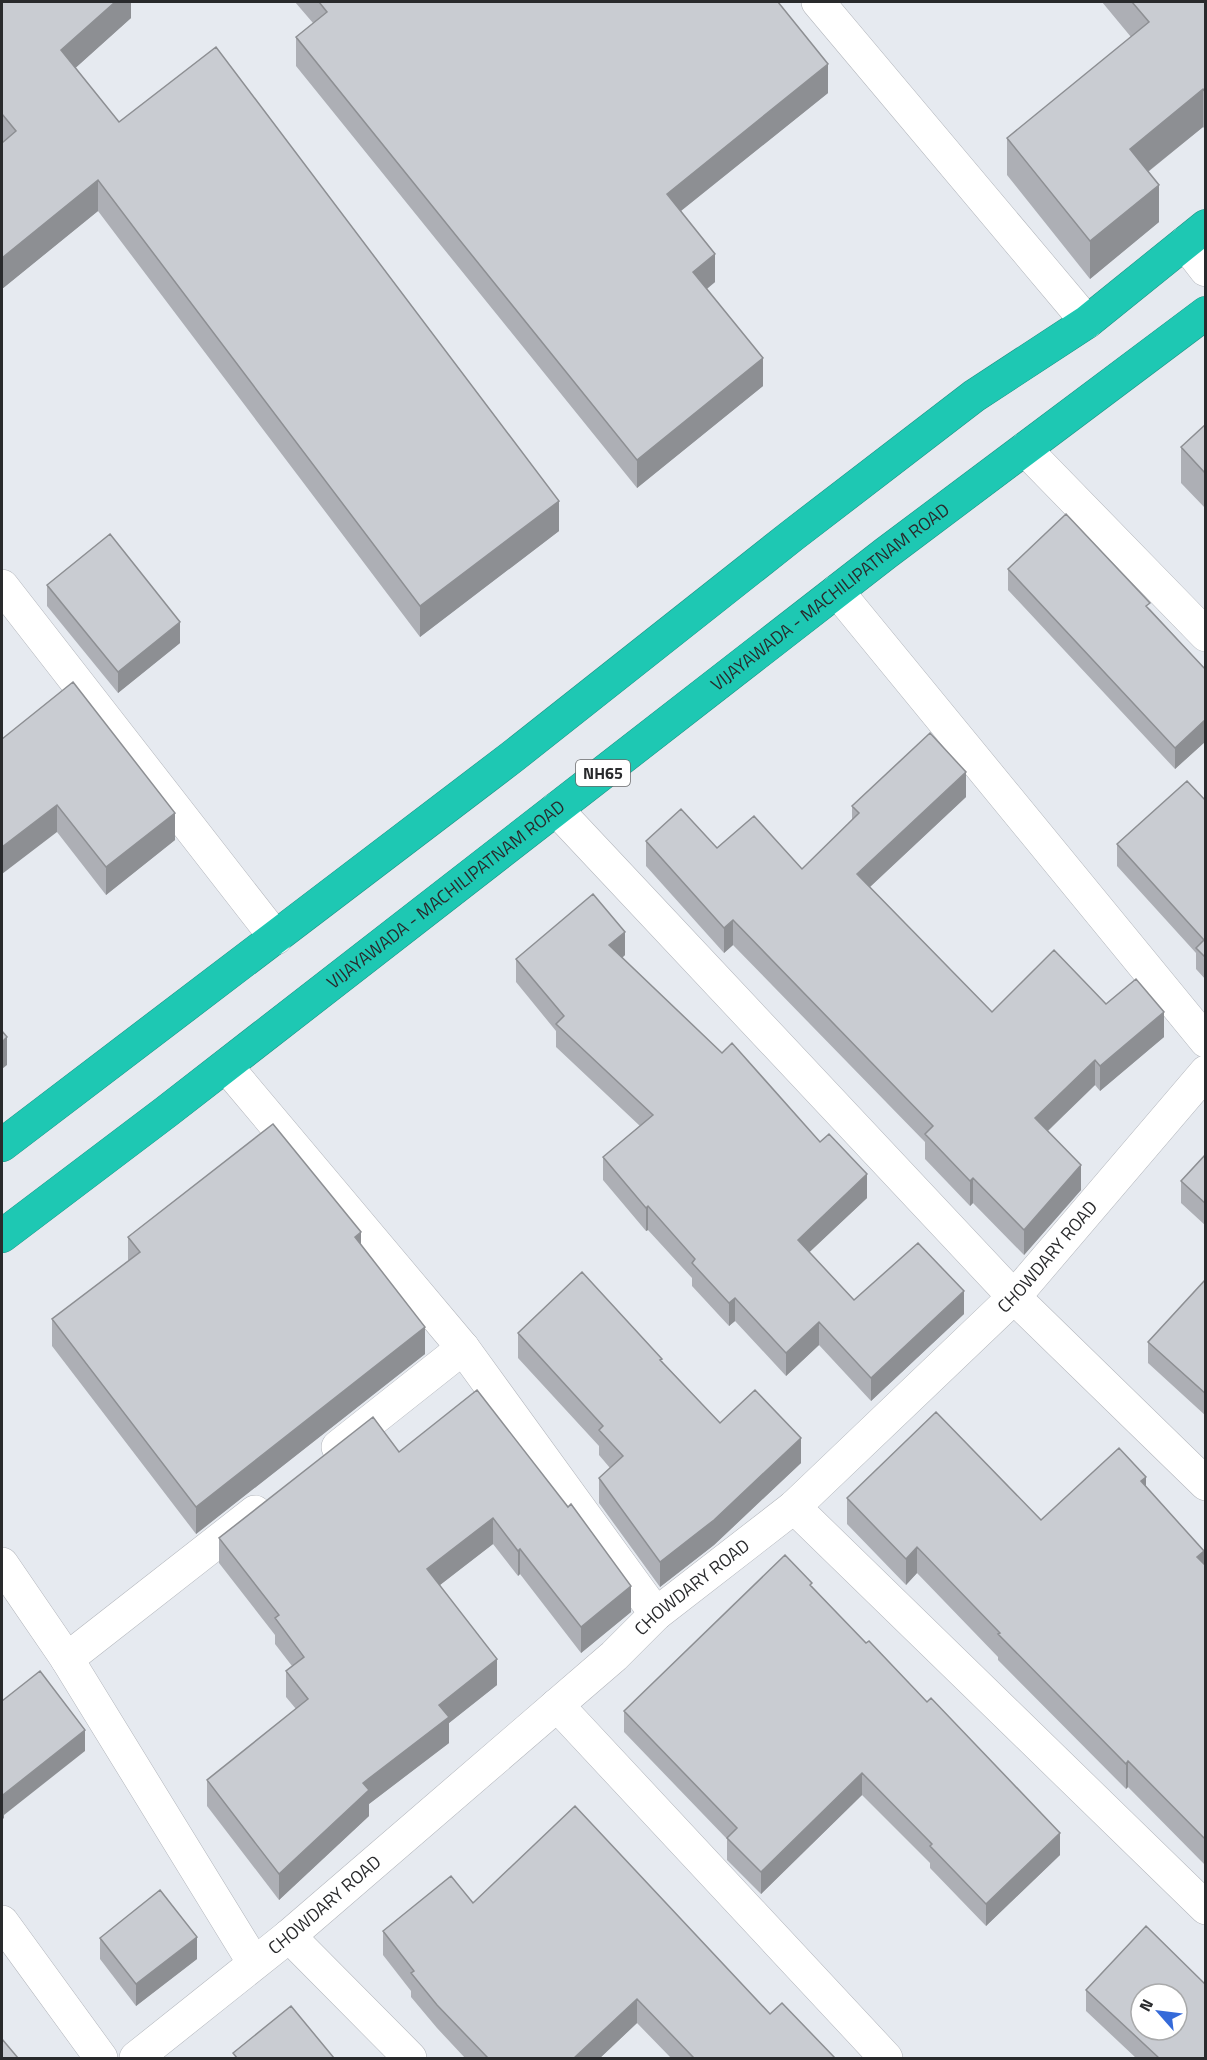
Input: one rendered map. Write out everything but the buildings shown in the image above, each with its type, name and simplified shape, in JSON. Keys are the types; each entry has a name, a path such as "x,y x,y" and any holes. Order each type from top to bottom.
{"highway":[{"path":"2,1145 187,1002 276,938 502,765 783,543 974,396 1087,322 1195,234"},
{"name":"VIJAYAWADA - MACHILIPATNAM ROAD","path":"2,1236 226,1066 837,591 1206,313"}],"street":[{"path":"818,2 1087,322"},
{"path":"1195,234 1206,270"},
{"path":"1025,449 1206,635"},
{"path":"837,591 1206,1041"},
{"path":"5,598 276,938"},
{"path":"556,810 1014,1297 1206,1484"},
{"path":"226,1066 463,1348 656,1614"},
{"name":"CHOWDARY ROAD","path":"136,2058 289,1936 614,1656 656,1614 794,1507 1014,1297 1206,1072"},
{"path":"312,1467 463,1348"},
{"path":"67,1659 275,1496"},
{"path":"794,1507 1206,1908"},
{"path":"2,1564 67,1659 254,1963"},
{"path":"557,1705 886,2058"},
{"path":"2,1922 101,2058"},
{"path":"289,1936 410,2058"}]}
